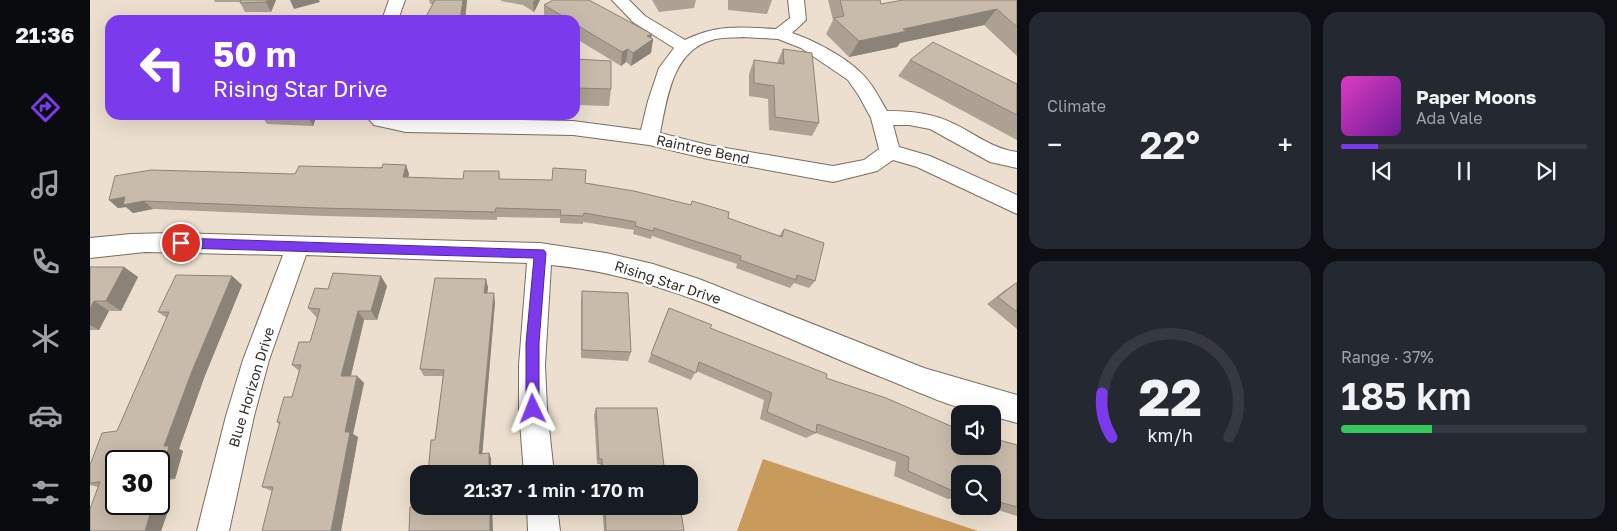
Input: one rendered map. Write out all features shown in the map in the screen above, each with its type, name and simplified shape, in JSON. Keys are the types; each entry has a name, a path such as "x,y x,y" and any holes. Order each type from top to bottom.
{"street":[{"path":"392,15 397,0"},
{"path":"620,0 640,19 684,47"},
{"path":"780,34 798,20 796,0"},
{"path":"649,138 657,101 668,68 684,47 708,35 743,32 780,34 807,44 854,76 867,93 881,118 890,152 923,161 1017,204"},
{"path":"881,118 909,118 935,123 997,157 1017,160"},
{"name":"Raintree Bend","path":"381,120 406,125 573,128 649,138 728,155 833,174 870,166 890,152"},
{"name":"Rising Star Drive","path":"90,248 142,242 298,246 540,253 607,262 667,278 914,377 1017,409"},
{"name":"Blue Horizon Drive","path":"213,531 240,416 256,360 298,246"},
{"path":"538,465 533,409 532,365 540,253"},
{"path":"543,515 544,531"}],"shaded area":[{"path":"763,459 978,531 737,531"}],"building":[{"path":"241,0 267,0 266,2 240,3"},
{"path":"435,0 463,0 461,15 427,15"},
{"path":"553,0 589,0 652,34 647,36 653,39 633,53 628,49 622,52 580,27 580,15 561,15 544,5"},
{"path":"840,0 880,0 881,4 903,0 1017,0 1017,27 997,9 903,29 907,31 859,41 834,18 844,16"},
{"path":"933,42 1017,84 1017,115 910,60"},
{"path":"783,49 812,53 819,123 775,117 774,86 754,83 754,60 784,64"},
{"path":"580,59 611,61 611,89 580,88"},
{"path":"383,164 406,165 403,177 463,179 464,171 499,171 499,179 552,180 553,168 586,170 585,183 634,191 691,205 692,201 729,212 728,218 782,237 784,229 824,243 815,281 797,275 796,280 740,260 741,256 654,228 653,231 635,226 636,222 584,213 583,216 560,215 561,210 496,208 495,212 319,208 144,201 123,205 125,197 109,200 115,176 151,170 295,174 299,166 382,168"},
{"path":"90,267 124,267 106,301 94,301 90,309"},
{"path":"333,273 381,276 371,311 358,311 341,376 357,376 345,432 350,432 331,531 262,531 273,487 262,487 280,422 277,422 284,397 292,397 301,365 292,365 299,342 310,342 320,309 308,308 315,288 328,289"},
{"path":"176,275 232,276 192,371 164,446 169,446 168,450 105,450 105,515 150,515 145,531 90,531 90,509 100,482 90,483 90,465 102,433 117,431 169,312 158,312"},
{"path":"435,278 486,279 484,293 494,293 479,454 489,453 489,465 429,465 431,440 435,440 444,370 420,369"},
{"path":"1017,283 1017,312 998,297"},
{"path":"582,291 628,293 631,352 582,350"},
{"path":"669,308 712,325 710,328 827,374 826,378 886,398 951,426 951,455 1001,455 1001,441 1017,445 1017,507 1001,503 1001,465 951,465 951,490 908,471 909,457 817,424 816,433 767,412 772,393 699,362 696,373 651,354"},
{"path":"596,408 657,408 664,465 602,465 602,459 599,459"},
{"path":"410,507 410,515 490,515 490,531 409,531"},
{"path":"605,515 681,515 684,531 606,531"}],"route":[{"path":"181,243 540,253 532,365 533,409"}]}
